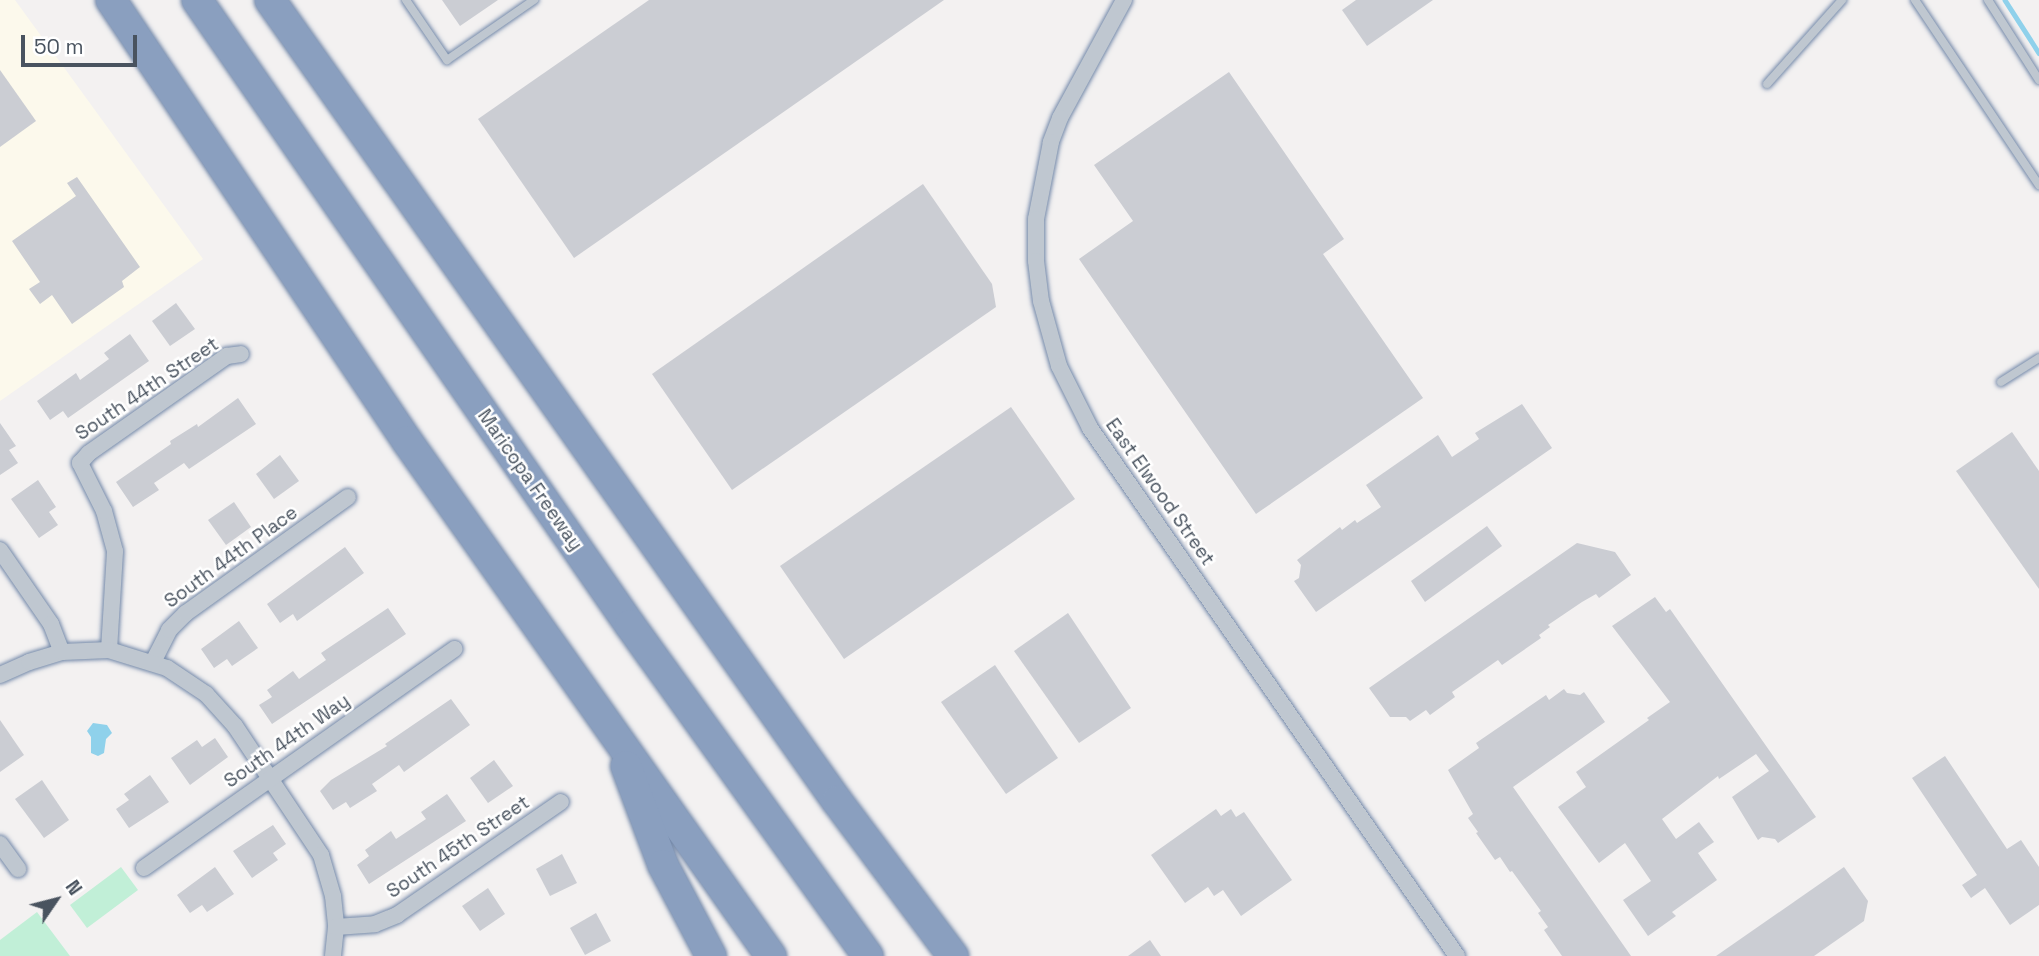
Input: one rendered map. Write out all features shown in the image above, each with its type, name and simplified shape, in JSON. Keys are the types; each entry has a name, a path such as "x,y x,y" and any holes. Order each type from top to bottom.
{"highway":[{"path":"111,0 407,441 772,956"},
{"name":"Maricopa Freeway","path":"197,0 630,625 868,956"},
{"path":"270,0 837,802 953,956"},
{"path":"611,726 663,865 711,956"}],"street":[{"name":"East Elwood Street","path":"1124,0 1060,118 1051,142 1038,206 1036,261 1041,301 1059,366 1090,428 1457,956"},
{"name":"South 44th Street","path":"109,650 115,551 104,511 84,476 80,463 89,453 227,356 241,354"},
{"name":"South 44th Place","path":"153,662 162,642 177,620 348,497"},
{"path":"0,550 51,624 62,652"},
{"name":"South 44th Way","path":"144,868 454,649"},
{"path":"0,675 29,662 62,652 109,650 153,662 187,680 218,705 271,778 321,855 333,896 336,927 333,956"},
{"name":"South 45th Street","path":"336,927 375,924 397,915 562,802"},
{"path":"0,844 18,869"}],"lane":[{"path":"406,0 447,60 534,0"},
{"path":"1767,84 1842,0"},
{"path":"1914,0 2039,185"},
{"path":"1988,0 2039,80"},
{"path":"2001,382 2039,358"}],"shaded area":[{"path":"0,0 15,0 203,259 0,401"}],"green space":[{"path":"121,867 138,890 87,928 70,905"},
{"path":"37,912 70,956 0,956 0,940"}],"water":[{"path":"93,723 107,725 112,733 106,739 104,753 98,756 91,753 91,737 87,731"}],"building":[{"path":"442,0 498,0 460,26"},
{"path":"649,0 944,0 574,258 478,119"},
{"path":"1356,0 1433,0 1367,46 1342,10"},
{"path":"0,70 36,121 0,147"},
{"path":"1229,72 1344,239 1323,254 1423,398 1256,514 1079,259 1133,221 1094,165"},
{"path":"77,177 140,267 122,281 124,287 72,324 52,295 40,304 29,289 40,282 12,241 76,196 67,183"},
{"path":"923,184 992,284 996,307 732,490 652,374"},
{"path":"176,303 195,329 170,346 152,321"},
{"path":"130,334 149,361 68,418 63,411 50,420 37,401 76,373 80,380 109,359 104,353"},
{"path":"238,398 256,424 189,469 184,463 154,483 159,490 133,507 116,482 171,444 170,441 197,424 198,427"},
{"path":"1522,404 1552,448 1316,612 1294,581 1299,578 1301,565 1297,560 1340,527 1342,530 1355,520 1357,523 1381,507 1366,485 1438,435 1452,457 1479,439 1475,433"},
{"path":"1011,407 1075,499 844,659 780,566"},
{"path":"0,423 16,446 9,450 18,463 0,475"},
{"path":"2012,432 2039,471 2039,589 1956,471"},
{"path":"280,455 299,481 274,499 256,474"},
{"path":"38,480 56,507 49,512 58,525 39,538 11,499"},
{"path":"234,502 251,527 226,545 208,520"},
{"path":"1487,526 1502,546 1425,602 1411,581"},
{"path":"1577,543 1615,552 1631,575 1599,598 1596,594 1548,625 1550,627 1539,635 1541,638 1502,665 1498,660 1452,692 1455,697 1430,715 1426,710 1410,721 1406,717 1390,717 1369,688"},
{"path":"345,547 364,573 297,621 293,614 280,623 267,604"},
{"path":"1655,597 1666,612 1670,609 1816,817 1778,843 1775,839 1762,837 1758,840 1732,797 1769,771 1756,754 1719,779 1718,776 1662,819 1676,839 1699,822 1714,842 1698,853 1717,880 1672,912 1676,916 1648,936 1623,900 1651,881 1625,843 1599,863 1558,807 1586,787 1576,772 1670,702 1612,626"},
{"path":"388,608 406,634 272,724 259,705 272,697 267,690 293,671 299,679 326,660 321,653"},
{"path":"1068,613 1131,708 1079,743 1014,651"},
{"path":"239,621 258,648 232,666 227,659 214,668 201,649"},
{"path":"995,665 1058,758 1006,794 941,702"},
{"path":"1564,689 1567,693 1580,695 1584,692 1605,722 1513,787 1631,956 1562,956 1544,930 1548,927 1538,913 1541,911 1512,871 1510,872 1500,857 1495,860 1476,833 1478,832 1468,818 1473,814 1448,770 1479,748 1476,743 1546,695 1549,700"},
{"path":"451,699 470,725 404,772 399,765 372,784 377,791 350,808 346,802 333,810 320,791 331,780 387,746 385,744"},
{"path":"0,720 24,755 0,772"},
{"path":"215,738 228,757 190,785 171,758 197,740 202,747"},
{"path":"1945,756 2007,849 2021,840 2039,867 2039,905 2010,925 1985,888 1971,898 1962,885 1977,875 1912,778"},
{"path":"494,760 513,786 488,803 470,778"},
{"path":"150,775 169,802 129,828 116,809 129,800 124,794"},
{"path":"42,780 69,820 44,838 15,799"},
{"path":"447,794 466,821 369,884 357,865 369,856 365,850 391,831 396,839 426,819 421,812"},
{"path":"1216,809 1221,816 1231,809 1236,817 1244,812 1292,880 1241,916 1223,890 1214,896 1208,887 1185,903 1151,855"},
{"path":"273,825 286,844 273,853 278,860 252,878 233,851"},
{"path":"562,854 577,883 550,896 536,869"},
{"path":"215,867 234,894 207,912 202,905 190,913 177,895"},
{"path":"1844,867 1868,901 1864,921 1814,956 1716,956"},
{"path":"488,888 505,914 480,931 462,906"},
{"path":"596,913 611,941 585,955 570,928"},
{"path":"1150,940 1161,956 1128,956"}],"waterway":[{"path":"2005,0 2039,53"}]}
